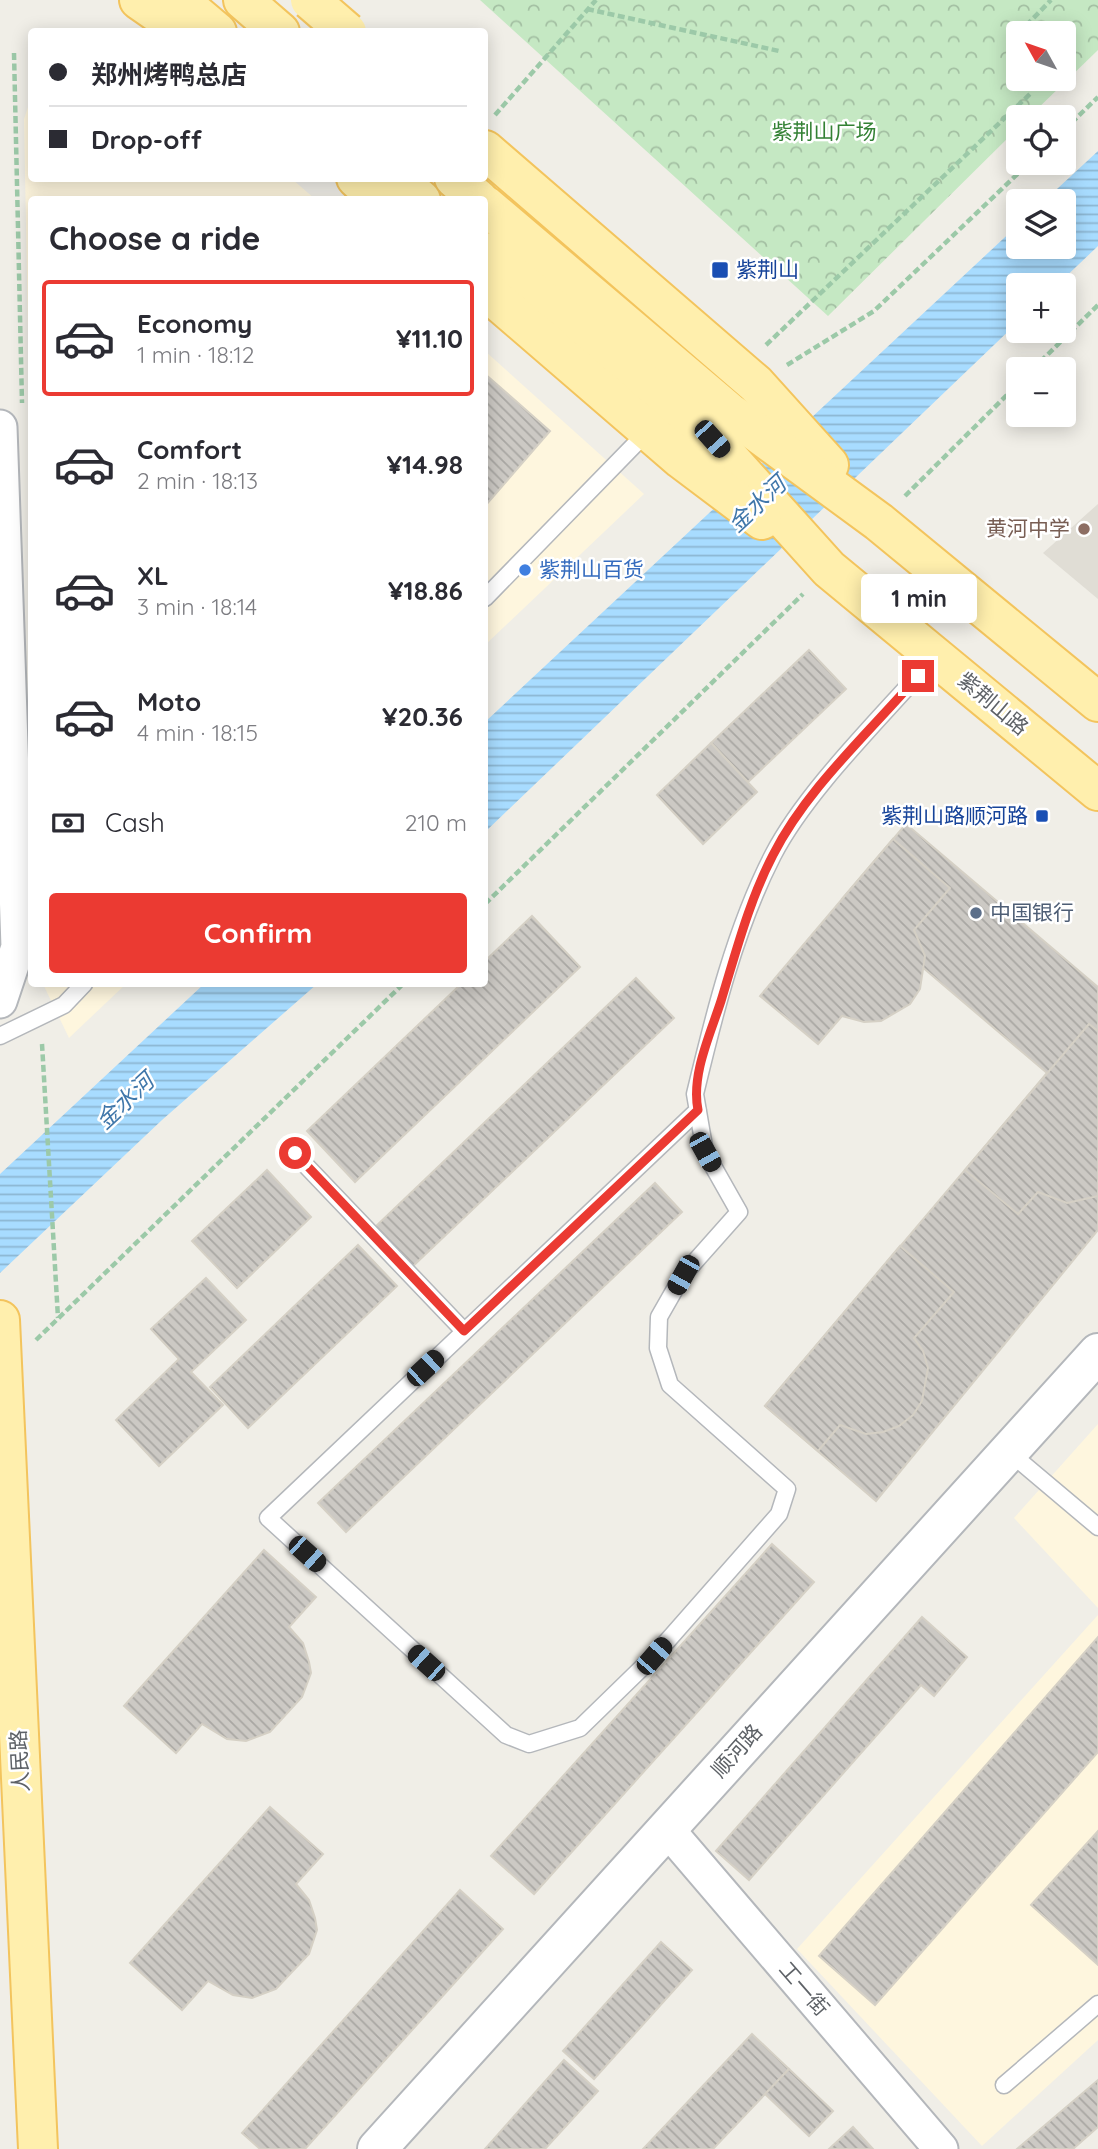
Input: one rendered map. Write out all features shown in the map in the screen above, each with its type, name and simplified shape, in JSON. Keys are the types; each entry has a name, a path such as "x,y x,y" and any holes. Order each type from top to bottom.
{"main road":[{"path":"139,0 179,28"},
{"path":"179,0 212,28"},
{"path":"243,0 275,28"},
{"path":"310,0 342,28"},
{"path":"491,142 748,377 879,522 1098,702"},
{"path":"360,182 376,196"},
{"path":"401,182 416,196"},
{"path":"459,182 474,196"},
{"path":"488,208 707,436"},
{"path":"488,254 707,436 879,522"},
{"path":"488,293 648,431 707,436"},
{"name":"紫荆山路","path":"707,436 829,569 1098,791"},
{"name":"人民路","path":"0,1320 38,2149"}],"street":[{"path":"0,427 18,947 0,1001"},
{"name":"顺河路","path":"377,2149 1098,1353"},
{"name":"工一街","path":"667,1829 941,2149"}],"lane":[{"path":"488,595 648,431"},
{"path":"698,1110 268,1518 506,1735 529,1744 580,1728 654,1656 779,1514 787,1489 670,1385 658,1349 659,1317 683,1275 739,1212 705,1152 698,1110 695,1094 707,1042 746,921 773,855 806,806 935,656"},
{"path":"0,1036 64,1006 81,987"},
{"path":"295,1153 464,1331"},
{"path":"1007,1451 1098,1527"},
{"path":"1004,2085 1098,2004"}],"path":[{"path":"491,142 596,0"},
{"path":"1031,21 1051,0"},
{"path":"587,9 779,51"},
{"path":"748,377 1030,91"},
{"path":"1076,118 1098,97"},
{"path":"748,377 874,311 1016,175"},
{"path":"1045,357 1098,305"},
{"path":"879,522 1006,396"},
{"path":"488,901 829,569"},
{"path":"3,1373 400,987"},
{"path":"45,1079 58,1319"}],"shaded area":[{"path":"28,107 28,182 295,182 312,196 28,196 28,332 24,119"},
{"name":"紫荆山百货","path":"488,354 644,494 488,642"},
{"name":"黄河中学","path":"1098,504 1098,599 1043,553"},
{"path":"44,987 123,987 69,1038"},
{"path":"1098,1424 1098,1608 1014,1518"},
{"path":"1098,1615 1098,2040 982,2146 797,1949"}],"green space":[{"name":"紫荆山广场","path":"480,0 1098,0 1098,50 1076,71 1076,21 1006,21 1006,91 1056,91 1041,105 1006,105 1006,140 828,316"}],"water":[{"name":"金水河","path":"1098,151 1098,246 1070,273 1006,273 1006,333 488,829 488,719 1006,236 1006,259 1076,259 1076,189 1057,189 1072,175 1076,175 1076,171"},
{"name":"金水河","path":"201,987 314,987 162,1120 0,1273 0,1174"}],"building":[{"path":"488,377 550,431 488,503"},
{"path":"809,650 846,689 748,782 711,743"},
{"path":"711,743 757,792 703,844 657,795"},
{"path":"906,824 1098,987 1098,1230 876,1501 765,1406 1047,1073 842,899"},
{"path":"893,839 950,888 914,930 925,956 920,989 910,1004 881,1021 864,1022 842,1016 818,1044 760,996"},
{"path":"532,916 580,967 355,1182 307,1131 458,987 488,987 488,958"},
{"path":"636,978 674,1018 412,1267 374,1228"},
{"path":"1089,1024 1098,1031 1098,1196 1067,1203 1038,1192 1018,1214 965,1170"},
{"path":"267,1170 311,1217 237,1288 192,1241"},
{"path":"655,1183 682,1212 346,1532 318,1503"},
{"path":"358,1245 397,1286 248,1428 210,1387"},
{"path":"900,1246 954,1292 914,1338 923,1351 928,1368 922,1401 913,1415 899,1426 883,1432 866,1434 840,1425 818,1451 765,1406"},
{"path":"206,1278 246,1320 191,1372 223,1405 159,1466 116,1420 179,1359 151,1329"},
{"path":"772,1544 814,1582 534,1894 491,1856"},
{"path":"264,1550 316,1597 289,1627 303,1643 309,1662 311,1673 302,1697 270,1732 246,1741 227,1739 202,1724 176,1753 124,1706"},
{"path":"922,1617 967,1657 934,1696 921,1685 749,1880 716,1851"},
{"path":"1098,1637 1098,1752 875,2005 819,1956"},
{"path":"270,1807 323,1854 296,1884 309,1900 315,1918 317,1930 309,1954 276,1989 252,1998 233,1995 208,1981 182,2010 130,1963"},
{"path":"1098,1831 1098,1965 1031,1905"},
{"path":"460,1890 503,1929 305,2149 260,2149 242,2133"},
{"path":"661,1942 692,1970 594,2079 563,2051"},
{"path":"752,2034 789,2069 713,2149 643,2149"},
{"path":"564,2060 598,2091 545,2149 485,2149"},
{"path":"789,2069 833,2111 809,2136 765,2094"},
{"path":"1098,2080 1098,2127 1073,2149 1017,2149"},
{"path":"853,2127 873,2149 829,2149"}],"place":[{"name":"紫荆山","path":"720,270"},
{"name":"黄河中学","path":"1084,529"},
{"name":"紫荆山百货","path":"525,570"},
{"name":"紫荆山路顺河路","path":"1042,816"},
{"name":"中国银行","path":"976,913"}],"route":[{"path":"295,1153 464,1331 698,1110 695,1094 707,1042 746,921 773,855 799,815 830,776 918,676"}]}
